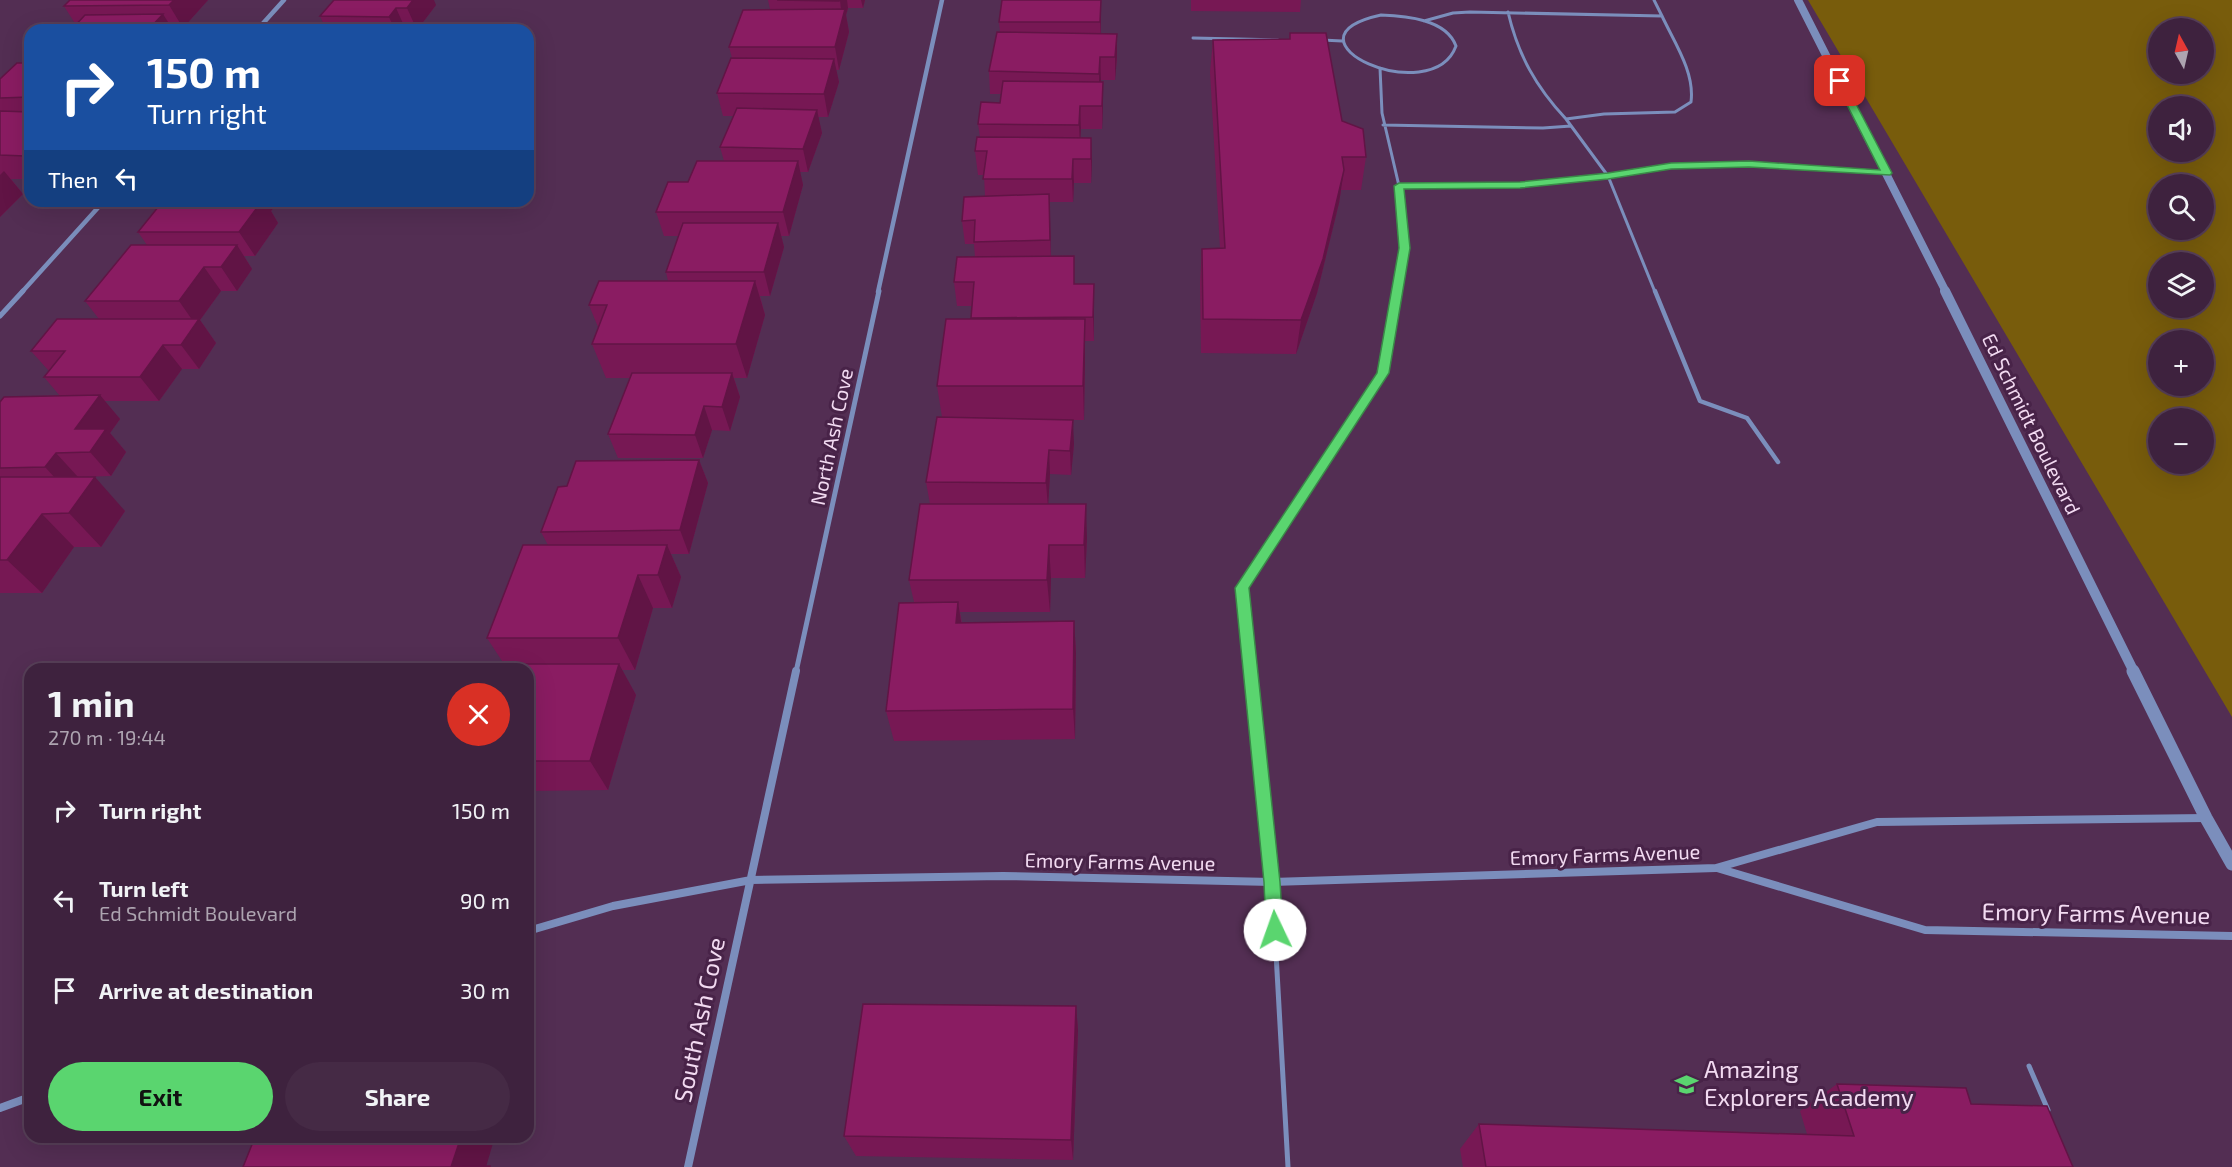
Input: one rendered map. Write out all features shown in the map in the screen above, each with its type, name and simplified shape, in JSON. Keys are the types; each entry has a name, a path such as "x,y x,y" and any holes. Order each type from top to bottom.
{"street":[{"path":"262,24 284,0"},
{"name":"North Ash Cove","path":"750,880 942,0"},
{"name":"Ed Schmidt Boulevard","path":"1798,0 1887,173 2206,818 2232,864"},
{"path":"0,316 99,207"},
{"name":"Emory Farms Avenue","path":"534,929 614,906 750,880 1003,876 1272,882 1716,868 1877,822 2206,818"},
{"name":"Emory Farms Avenue","path":"1716,868 1925,930 2232,936"},
{"name":"South Ash Cove","path":"688,1167 750,880"},
{"path":"0,1108 24,1099"}],"lane":[{"path":"1566,119 1604,114 1675,112 1691,102 1694,94 1691,82 1654,0"},
{"path":"1508,12 1526,69 1535,85 1566,119 1608,176 1700,401 1747,418 1778,462"},
{"path":"1424,21 1453,13 1662,16"},
{"path":"1399,15 1424,21 1446,31 1454,40 1455,49 1451,58 1441,65 1408,72 1380,68 1356,59 1346,50 1342,41 1344,32 1352,24 1365,18 1399,15"},
{"path":"1193,38 1288,40"},
{"path":"1321,40 1342,41"},
{"path":"1288,1167 1272,882 1242,588 1383,373 1405,248 1399,186 1383,125 1378,90 1380,68"},
{"path":"1383,125 1543,128 1571,126"},
{"path":"1399,186 1520,185 1608,176 1671,166 1749,164 1887,173"},
{"path":"2029,1066 2050,1116"}],"shaded area":[{"path":"1808,0 2232,0 2232,717"}],"building":[{"path":"70,0 174,0 169,5 64,6"},
{"path":"334,0 413,0 407,8 396,8 389,17 320,16"},
{"path":"777,0 840,0 839,1"},
{"path":"1002,0 1101,0 1100,22 999,22"},
{"path":"845,9 835,47 729,47 743,10"},
{"path":"163,14 154,24 77,24 85,15"},
{"path":"997,32 1117,34 1115,57 1100,57 1099,74 989,71"},
{"path":"1290,33 1326,33 1342,121 1363,129 1366,157 1342,157 1344,170 1323,259 1301,320 1203,319 1202,249 1225,248 1213,40 1290,39"},
{"path":"731,58 834,59 824,94 717,93"},
{"path":"17,63 24,63 24,97 0,98 0,79"},
{"path":"1003,81 1103,82 1102,106 1080,106 1079,125 978,124 981,102 1000,103"},
{"path":"737,108 817,110 803,149 720,147"},
{"path":"0,111 24,112 24,156 0,155"},
{"path":"977,137 1091,138 1091,159 1073,159 1072,179 983,179 987,151 975,151"},
{"path":"697,161 798,161 783,212 656,212 668,182 688,182"},
{"path":"1049,194 1050,240 974,242 975,220 962,221 964,197"},
{"path":"158,207 258,207 239,232 138,232"},
{"path":"683,223 778,223 764,272 666,272"},
{"path":"131,245 237,245 221,267 204,267 179,301 85,301"},
{"path":"1074,256 1074,284 1094,284 1093,317 971,318 974,282 954,282 957,257"},
{"path":"599,281 755,281 736,344 592,344 607,305 589,305"},
{"path":"57,319 199,319 181,345 163,345 140,377 44,377 65,351 31,351"},
{"path":"946,319 1085,319 1083,386 937,386"},
{"path":"632,373 732,373 722,407 704,406 695,435 608,434"},
{"path":"100,395 75,429 106,429 90,452 56,453 45,467 0,468 0,402 4,397"},
{"path":"937,417 1073,420 1070,451 1049,450 1046,483 926,482"},
{"path":"699,460 680,530 541,532 558,487 567,486 576,461"},
{"path":"0,477 95,477 69,513 42,514 7,560 0,560"},
{"path":"920,504 1086,504 1084,545 1049,545 1047,580 909,580"},
{"path":"523,545 667,545 658,575 638,575 618,638 487,638"},
{"path":"958,602 956,623 1074,621 1073,709 886,711 899,603"},
{"path":"534,664 619,664 590,761 534,761"},
{"path":"863,1004 1076,1006 1071,1140 844,1136"},
{"path":"1837,1084 1966,1088 1971,1104 2047,1106 2073,1167 1486,1167 1479,1124 1854,1136"},
{"path":"253,1143 459,1143 451,1167 243,1167"}],"place":[{"name":"Amazing Explorers Academy","path":"1686,1084"}],"route":[{"path":"1275,930 1242,588 1383,373 1405,248 1399,186 1520,185 1608,176 1671,166 1749,164 1887,173 1840,81"}]}
